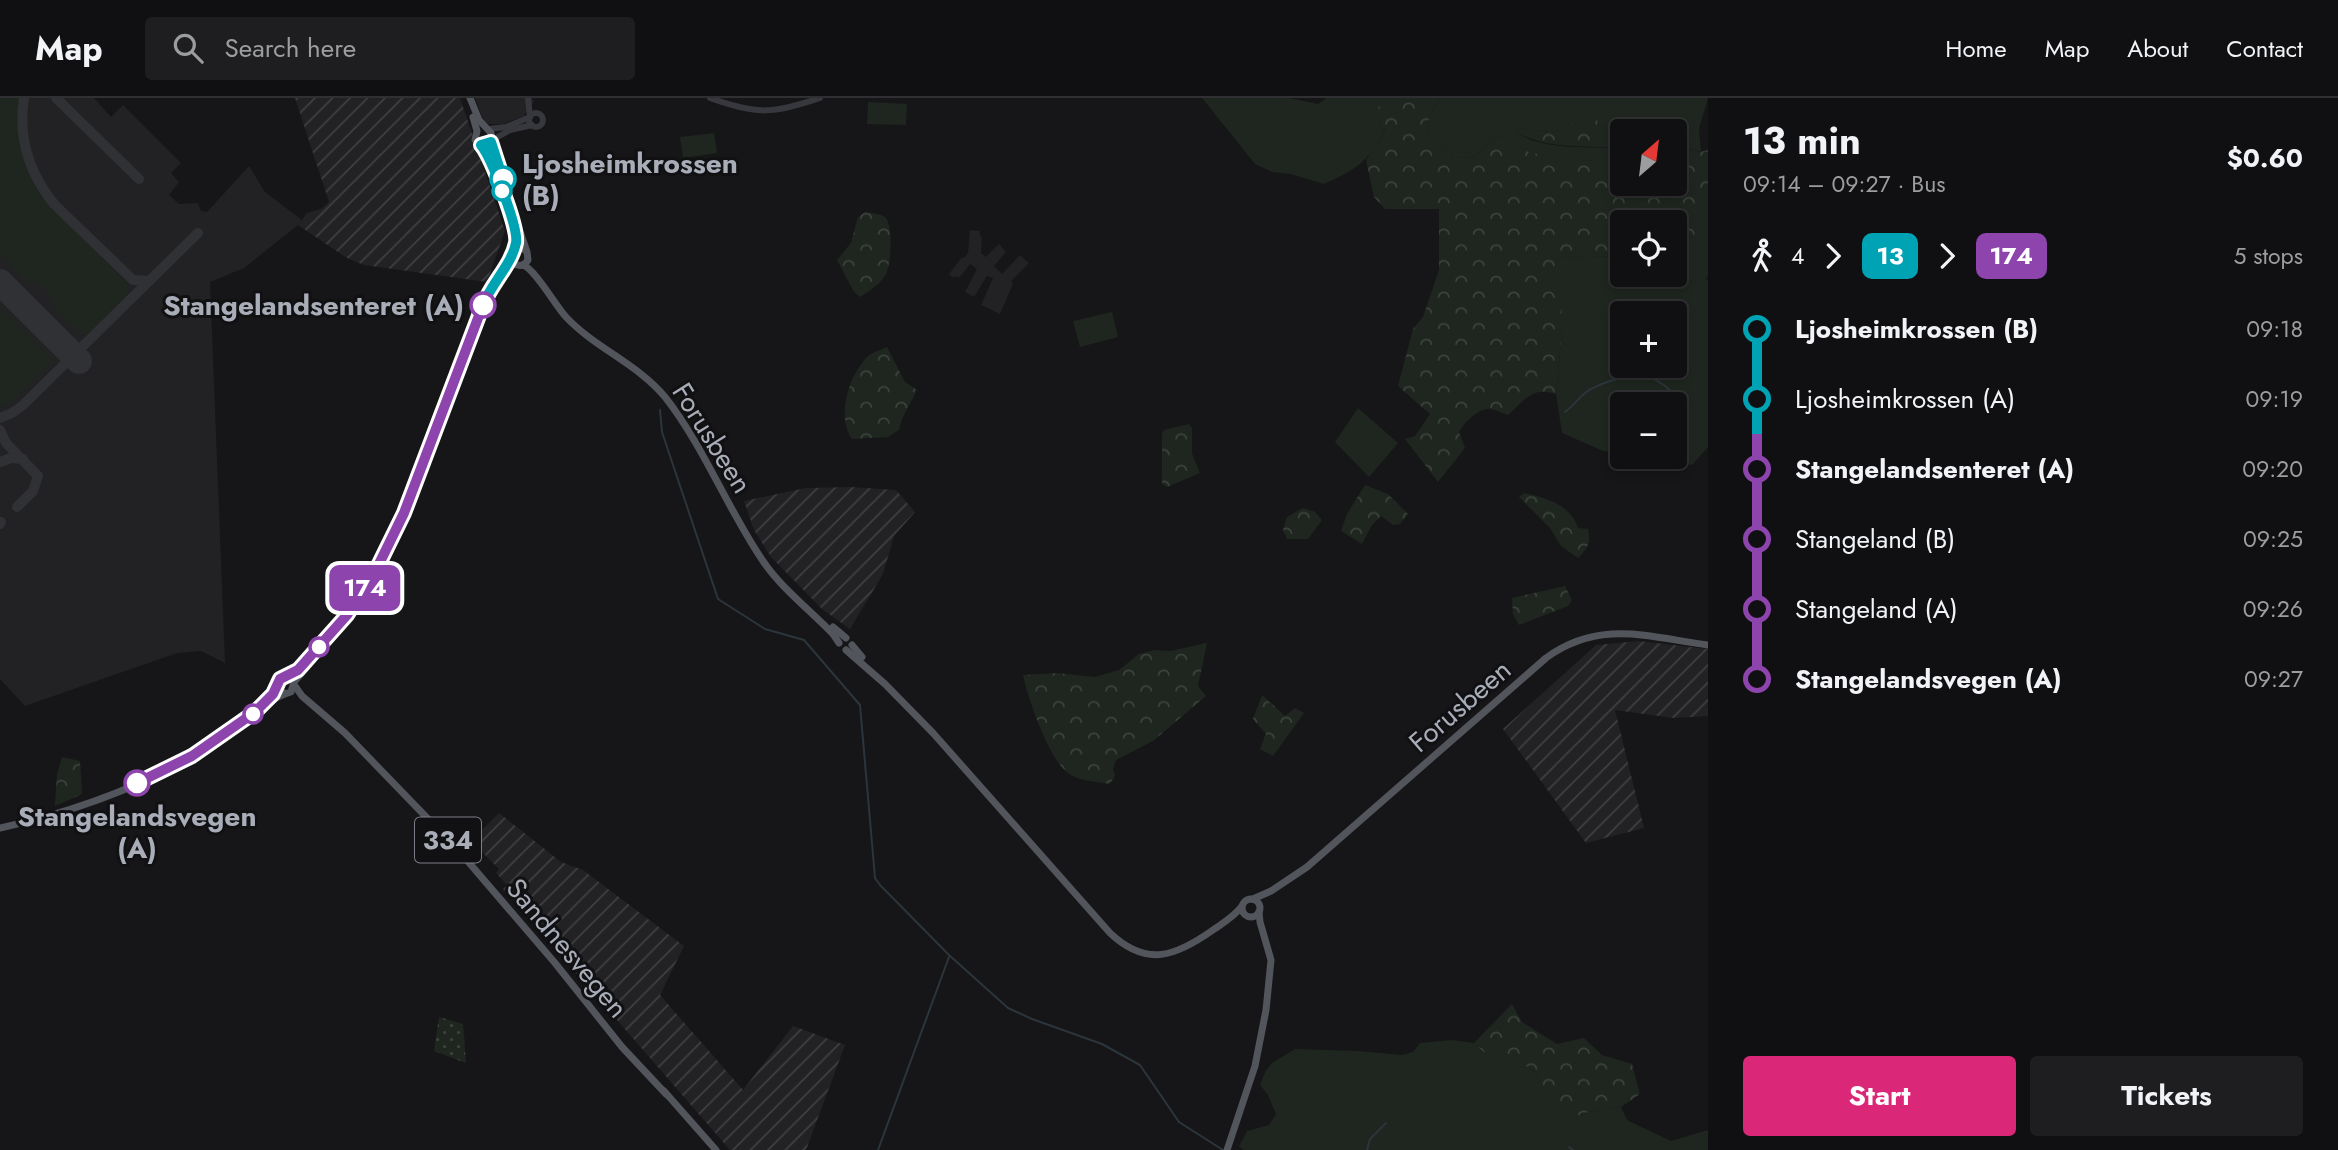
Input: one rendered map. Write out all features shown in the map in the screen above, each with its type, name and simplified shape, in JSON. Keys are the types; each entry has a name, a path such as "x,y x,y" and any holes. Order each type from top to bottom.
{"main road":[{"path":"0,828 66,811 143,780 208,747 286,693 335,634 369,582 396,531 486,295 503,272 516,237 514,223 489,158 475,140 483,129 468,98"},
{"name":"Forusbeen","path":"483,129 492,135 491,141 527,253 552,294 585,333"},
{"path":"481,145 491,141"},
{"path":"503,272 521,266 527,253 520,248 511,254"},
{"name":"Forusbeen","path":"511,254 513,263 533,271 555,305 585,333 648,380 667,400 758,553 842,640 851,641 849,648 933,733 1110,933 1123,944 1146,954 1170,954 1191,945 1226,921 1246,900 1271,891 1325,852 1558,650 1582,638 1606,633 1708,645"},
{"path":"255,712 273,694 280,679 304,664 347,615"},
{"name":"Sandnesvegen","path":"286,676 302,696 335,724 459,851 555,963 622,1047 666,1094"},
{"name":"Sandnesvegen","path":"278,685 335,724"},
{"name":"Forusbeen","path":"1226,921 1237,916 1249,916 1260,910 1271,891"},
{"path":"1227,1150 1253,1075 1263,1027 1271,965 1269,949 1262,931 1260,910 1253,899"},
{"path":"1242,906 1242,910 1262,931"},
{"name":"334","path":"555,963 568,974 666,1094 716,1150"}],"street":[{"path":"710,98 735,107 759,111 785,109 820,98"},
{"path":"528,99 542,117 542,123 537,127 531,120 528,99"},
{"path":"491,141 538,114"},
{"path":"483,129 506,127 531,120"}],"shaded area":[{"path":"0,98 94,98 111,117 123,105 181,163 171,173 179,182 169,195 179,204 198,203 201,211 207,212 249,166 265,192 302,220 244,268 210,282 225,663 201,651 177,653 25,706 0,679"},
{"path":"295,98 460,98 505,231 487,282 364,265 347,258 298,225 307,213 321,209 329,202"},
{"path":"475,98 532,98 534,102 524,116 502,124 485,124"},
{"path":"970,230 980,231 981,253 986,257 999,244 1006,252 994,266 1002,274 1020,255 1029,263 1011,281 1013,284 1000,314 981,305 993,278 987,276 974,297 965,292 977,269 970,264 959,278 949,274 968,253"},
{"path":"806,488 896,490 915,512 894,536 883,574 850,629 822,609 771,557 754,530 744,501"},
{"path":"1639,641 1708,649 1708,716 1674,718 1615,710 1644,828 1586,843 1503,729 1596,645"},
{"path":"499,813 561,862 583,870 684,946 660,995 743,1090 793,1026 845,1045 806,1150 730,1150 503,889 507,885 496,873 499,869 471,841"}],"green space":[{"path":"0,98 20,98 19,137 29,172 43,199 127,283 126,296 84,335 55,310 53,298 34,279 29,284 0,256"},
{"path":"1202,98 1289,98 1318,104 1327,98 1386,98 1379,125 1385,128 1368,157 1345,174 1324,184 1291,174 1272,172 1255,164"},
{"path":"1385,98 1440,98 1429,117 1427,138 1460,158 1477,156 1495,134 1531,153 1594,162 1610,167 1610,196 1687,196 1687,148 1700,152 1708,150 1708,210 1692,210 1695,234 1687,248 1687,210 1610,210 1610,256 1558,258 1554,271 1561,297 1562,331 1556,394 1535,393 1508,415 1486,409 1472,416 1459,432 1465,448 1438,482 1405,439 1415,436 1430,414 1398,386 1413,329 1423,317 1439,270 1439,209 1385,209 1374,197 1366,160 1385,129 1372,116"},
{"path":"1440,98 1708,98 1699,129 1701,152 1687,148 1687,119 1610,119 1610,131 1592,117 1552,132 1518,129 1514,131 1526,138 1553,145 1610,148 1610,167 1592,161 1538,156 1520,150 1495,134 1477,156 1460,158 1427,138 1429,117"},
{"path":"868,102 907,104 906,125 867,124"},
{"path":"1592,116 1610,131 1610,148 1540,142 1514,131 1518,129 1552,132"},
{"path":"714,133 717,153 683,158 680,137"},
{"path":"1692,210 1708,210 1708,447 1692,465 1687,464 1687,392 1610,392 1610,451 1603,451 1562,433 1556,394 1562,331 1554,271 1558,258 1610,256 1610,287 1687,287 1687,240"},
{"path":"865,212 886,218 890,229 890,254 884,278 860,297 854,292 837,260 851,243 858,217"},
{"path":"0,308 53,360 11,403 0,407"},
{"path":"1112,312 1118,337 1080,347 1073,321"},
{"path":"887,347 905,382 917,390 899,430 888,437 852,439 845,419 850,385 867,357"},
{"path":"1358,408 1398,443 1369,477 1335,442"},
{"path":"1189,424 1192,428 1192,454 1200,473 1167,487 1162,484 1162,434 1164,430"},
{"path":"1365,485 1388,494 1408,514 1400,524 1393,525 1381,516 1372,525 1362,544 1341,531 1347,514"},
{"path":"1524,493 1556,503 1569,513 1578,528 1588,529 1588,545 1578,558 1561,546 1550,528 1519,497"},
{"path":"1303,508 1315,512 1322,520 1308,539 1287,539 1283,530 1287,517"},
{"path":"1565,586 1572,600 1568,606 1519,625 1513,614 1512,598"},
{"path":"1207,643 1198,686 1206,696 1153,741 1116,760 1113,769 1115,776 1110,784 1077,778 1061,766 1040,728 1023,675 1057,673 1095,677 1119,670 1139,654 1155,650 1171,651"},
{"path":"1262,695 1285,716 1295,708 1304,713 1273,756 1260,749 1266,734 1253,719"},
{"path":"62,757 80,761 82,794 55,806 57,774"},
{"path":"1512,1004 1522,1022 1557,1044 1584,1038 1602,1055 1632,1064 1640,1094 1621,1107 1594,1110 1577,1116 1555,1104 1545,1094 1536,1072 1525,1066 1497,1061 1474,1043"},
{"path":"439,1017 463,1024 466,1063 434,1051"},
{"path":"1452,1040 1474,1043 1502,1063 1522,1064 1531,1068 1577,1116 1594,1110 1621,1107 1627,1120 1671,1141 1708,1130 1708,1150 1243,1150 1239,1146 1247,1131 1269,1125 1276,1114 1268,1095 1260,1085 1272,1063 1295,1049 1402,1055 1413,1052 1420,1043"}],"waterway":[{"path":"1565,412 1589,390 1630,376 1654,379 1671,392"},
{"path":"660,410 662,432 718,599 765,629 804,640 860,705 875,878 880,885 949,955 1008,1008 1102,1044 1140,1065 1179,1122 1223,1150"},
{"path":"878,1150 949,957"},
{"path":"1367,1150 1370,1139 1386,1123"},
{"path":"1569,1147 1573,1150"}],"taxiway":[{"path":"24,98 24,141 32,167 45,192 54,204 133,280 149,281"},
{"path":"56,98 139,179"},
{"path":"0,418 22,406 198,233"},
{"path":"65,346 67,361"},
{"path":"0,430 6,443 38,476 33,491 17,507"},
{"path":"0,462 11,458 23,459"}],"runway":[{"path":"0,282 79,361"}],"bus line":[{"name":"13","path":"483,305 492,285 508,265 516,237 514,223 499,183 481,145 491,142 503,179"},
{"name":"174","path":"137,783 192,756 229,733 273,694 282,677 298,670 347,615 378,566 404,513 483,305"}],"place":[{"name":"Ljosheimkrossen (B)","path":"503,179"},
{"name":"Stangelandsenteret (A)","path":"483,305"},
{"name":"Stangelandsvegen (A)","path":"137,783"}]}
